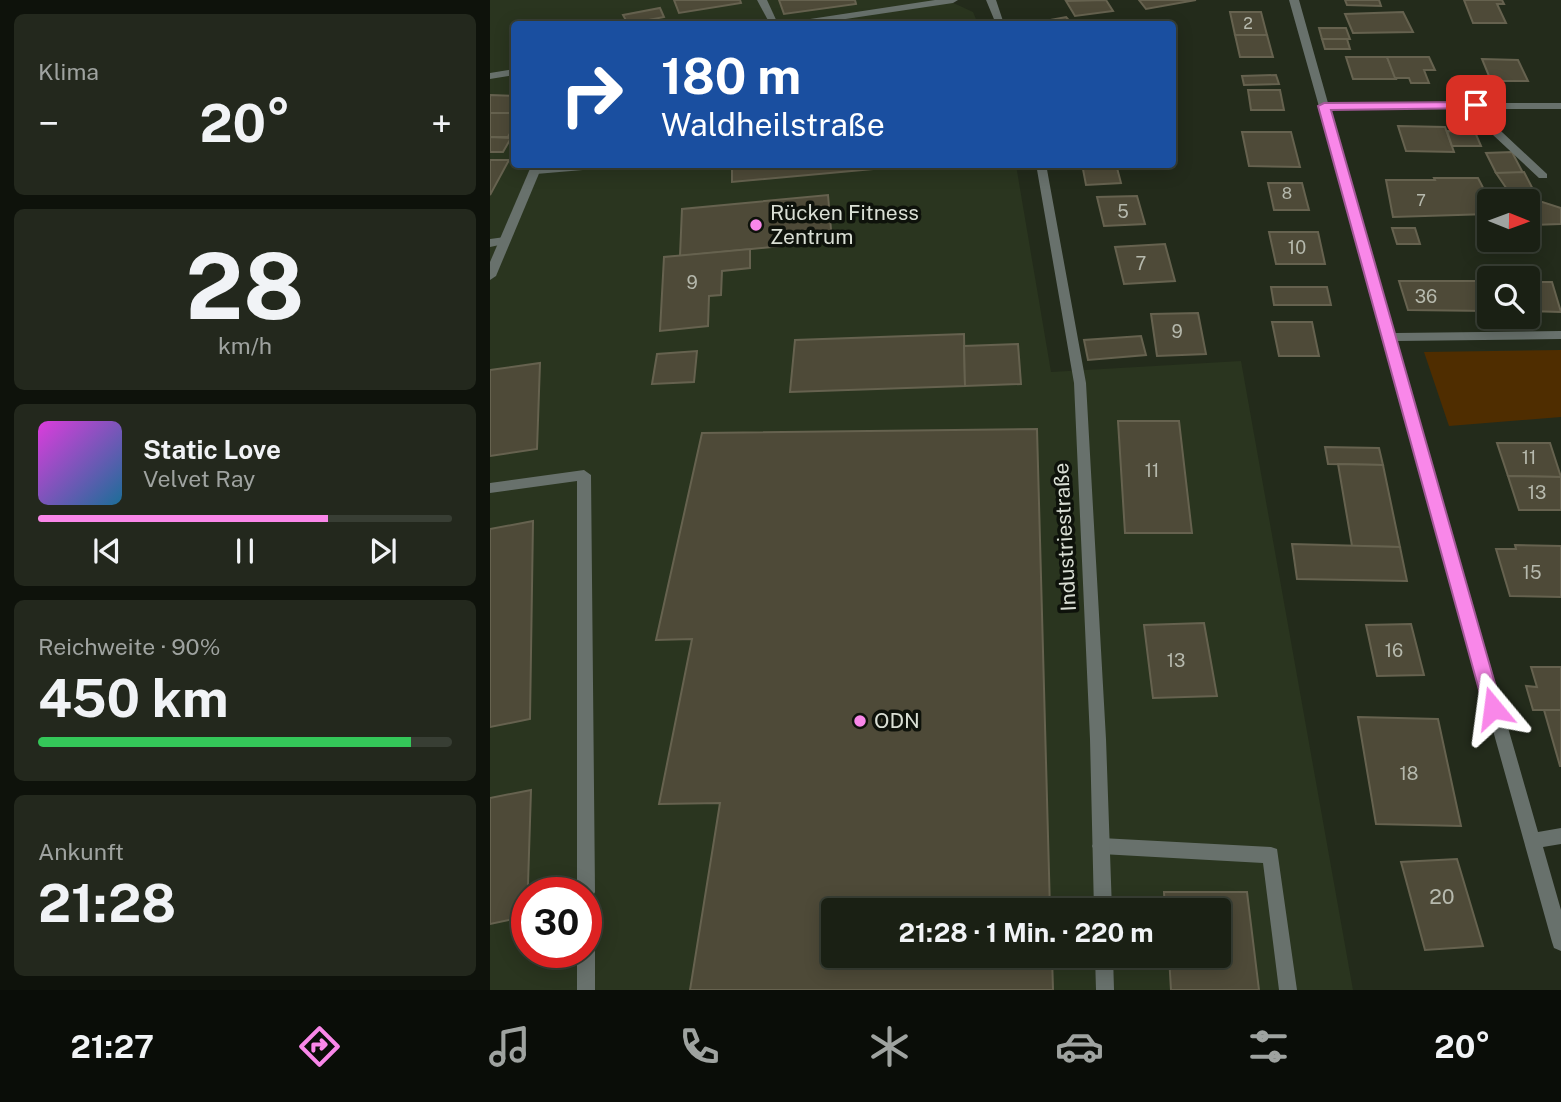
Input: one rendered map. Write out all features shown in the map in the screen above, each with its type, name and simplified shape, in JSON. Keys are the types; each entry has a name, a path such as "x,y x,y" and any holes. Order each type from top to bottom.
{"street":[{"path":"762,0 772,21"},
{"path":"816,21 953,0"},
{"path":"992,0 999,21"},
{"path":"1294,0 1387,337 1561,942"},
{"path":"490,76 511,72"},
{"path":"1476,105 1482,119 1544,176"},
{"path":"1324,106 1561,106"},
{"path":"490,276 537,168"},
{"name":"Industriestraße","path":"1042,168 1080,383 1103,898"},
{"path":"490,243 505,241"},
{"path":"1387,337 1561,335"},
{"path":"490,488 584,475 586,877"},
{"path":"1531,841 1561,836"},
{"path":"1101,846 1271,855 1288,990"},
{"path":"586,968 586,990"},
{"path":"1104,968 1105,990"}],"shaded area":[{"path":"490,0 947,0 973,12 977,21 511,21 511,168 1017,168 1051,372 1241,361 1353,990 490,990"},
{"path":"1561,350 1561,417 1449,426 1424,352"}],"building":[{"path":"674,0 740,0 741,3 679,13"},
{"path":"779,0 855,0 856,4 784,14"},
{"path":"1106,0 1113,11 1075,16 1066,1"},
{"path":"1139,0 1196,0 1146,9"},
{"path":"1345,0 1379,0 1381,6 1347,5"},
{"path":"1464,0 1502,0 1504,4 1497,4 1506,23 1473,23"},
{"path":"660,8 664,17 626,21 623,15"},
{"path":"1230,12 1261,12 1267,35 1235,35"},
{"path":"1403,12 1413,32 1353,33 1345,14"},
{"path":"1066,17 1069,21 1045,21"},
{"path":"1319,28 1346,28 1350,39 1322,39"},
{"path":"1235,35 1267,35 1273,57 1240,57"},
{"path":"1322,39 1347,39 1350,49 1325,49"},
{"path":"1346,57 1387,57 1396,79 1353,79"},
{"path":"1387,57 1429,57 1435,70 1424,70 1429,83 1411,83 1409,78 1395,78"},
{"path":"1482,59 1518,60 1528,81 1491,81"},
{"path":"1276,75 1279,84 1244,85 1242,76"},
{"path":"1248,90 1280,90 1284,110 1251,110"},
{"path":"490,95 511,96 511,113 490,113"},
{"path":"490,113 511,113 511,132 508,137 490,137"},
{"path":"1398,126 1445,127 1454,152 1406,151"},
{"path":"1447,131 1475,132 1481,146 1452,146"},
{"path":"1242,132 1291,132 1300,167 1249,166"},
{"path":"490,137 511,138 503,152 490,152"},
{"path":"1512,152 1523,173 1496,173 1486,153"},
{"path":"490,160 509,160 490,195"},
{"path":"732,168 884,168 732,182"},
{"path":"1083,168 1117,168 1121,183 1086,185"},
{"path":"1524,172 1533,189 1507,189 1496,173"},
{"path":"1434,178 1478,178 1484,189 1477,189 1477,214 1393,217 1386,180 1435,180"},
{"path":"1268,183 1302,183 1309,210 1274,210"},
{"name":"Rücken Fitness Zentrum","path":"828,195 832,241 680,256 682,209"},
{"path":"1137,196 1145,224 1104,226 1097,197"},
{"path":"1540,201 1561,208 1561,224 1540,225"},
{"path":"1392,228 1415,228 1420,244 1397,244"},
{"path":"1269,232 1318,232 1325,264 1276,264"},
{"path":"1165,244 1175,281 1124,284 1115,247"},
{"path":"750,249 750,268 722,271 721,295 709,296 708,326 660,331 664,257"},
{"path":"1399,281 1477,281 1477,311 1408,310"},
{"path":"1540,282 1552,282 1561,312 1540,311"},
{"path":"1271,287 1327,287 1331,305 1274,305"},
{"path":"1198,313 1206,354 1157,356 1151,314"},
{"path":"1272,322 1312,322 1319,356 1279,356"},
{"path":"964,334 965,386 790,392 795,340"},
{"path":"1141,336 1146,355 1088,360 1084,340"},
{"path":"1018,344 1021,384 965,386 964,346"},
{"path":"697,351 694,382 652,384 657,354"},
{"path":"540,363 537,449 490,456 490,370"},
{"path":"1118,421 1179,421 1192,533 1125,533"},
{"name":"ODN","path":"1037,429 1050,898 821,898 821,968 1052,968 1053,990 690,990 720,803 659,804 692,639 656,640 702,433"},
{"path":"1497,443 1550,443 1561,477 1508,476"},
{"path":"1325,447 1379,448 1383,465 1328,464"},
{"path":"1338,464 1383,465 1400,547 1352,546"},
{"path":"1508,476 1561,477 1561,510 1519,510"},
{"path":"533,521 530,719 490,727 490,529"},
{"path":"1292,544 1400,547 1407,581 1297,579"},
{"path":"1515,545 1561,546 1561,597 1510,596 1496,549 1516,549"},
{"path":"1204,623 1217,696 1153,698 1144,625"},
{"path":"1411,624 1424,675 1377,676 1366,625"},
{"path":"1531,667 1561,667 1561,710 1533,710 1526,686 1537,687"},
{"path":"1544,710 1561,710 1561,766 1560,766"},
{"path":"1358,717 1438,719 1461,826 1376,824"},
{"path":"531,790 528,877 511,877 511,919 490,924 490,798"},
{"path":"1457,859 1483,946 1425,950 1401,862"},
{"path":"1164,892 1247,892 1259,990 1171,990 1170,968 1231,968 1231,898 1164,898"}],"place":[{"name":"Rücken Fitness Zentrum","path":"756,225"},
{"name":"ODN","path":"860,721"}],"route":[{"path":"1476,105 1324,106 1493,708"}]}
